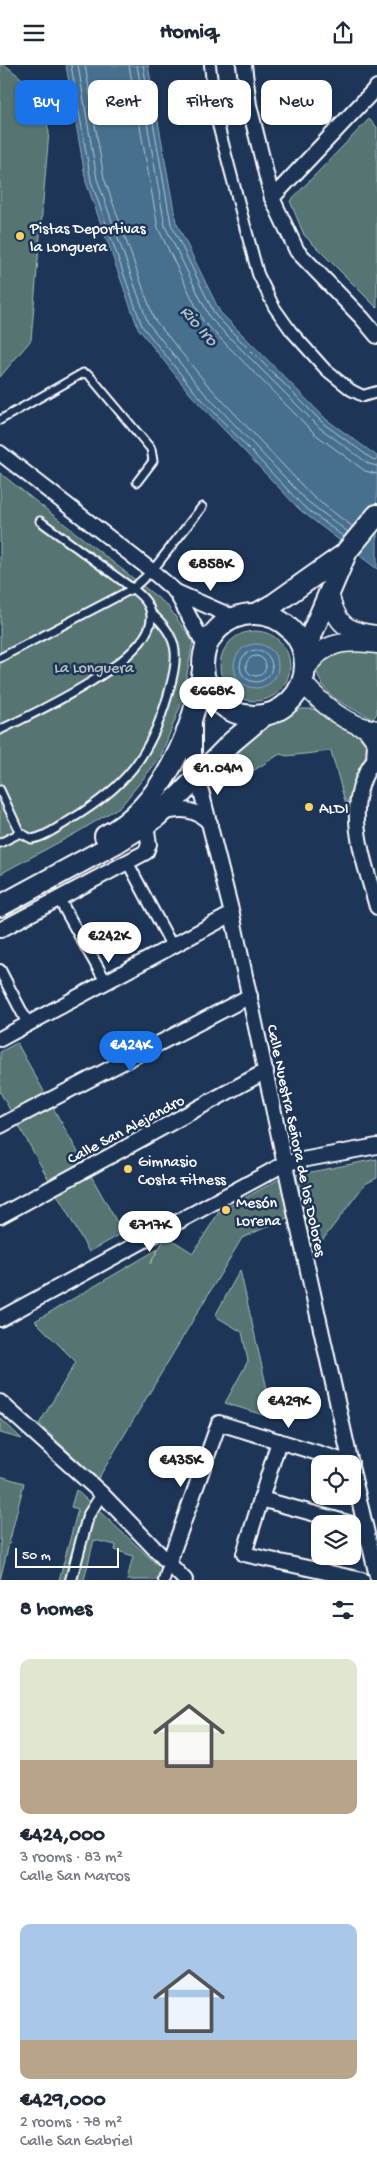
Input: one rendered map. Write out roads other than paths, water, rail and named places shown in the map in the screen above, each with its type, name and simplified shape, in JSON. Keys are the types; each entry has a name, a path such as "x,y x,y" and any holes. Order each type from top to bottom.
{"main road":[{"path":"0,891 108,834 143,805 171,767 182,742 195,705 206,647 218,630 235,618 256,614 274,604 347,551 377,515"},
{"path":"0,906 116,843 153,819 232,742 263,716 283,708 294,697 329,593 347,551"},
{"path":"256,614 272,618 286,625 300,642 304,668"},
{"path":"203,669 209,689 222,705 242,715 263,716"}],"street":[{"path":"210,65 216,117 258,274 274,307 291,331 326,369 351,390 363,395 377,392"},
{"path":"244,65 249,105 272,198 297,251 362,318 377,337"},
{"path":"272,198 374,96"},
{"path":"362,318 377,324"},
{"path":"0,453 152,571 176,592 235,618"},
{"path":"176,592 206,647"},
{"path":"329,593 334,612 344,625 357,632 377,635"},
{"path":"377,644 342,643 326,647 315,655 304,668 319,701 341,717 371,729 375,743 375,759 359,791 356,813 358,836 377,907"},
{"name":"Calle Nuestra Señora de los Dolores","path":"195,705 193,750 198,776 232,914 298,1226 350,1455"},
{"path":"0,930 146,852 153,819 177,809 189,809 202,815 210,823"},
{"path":"128,863 172,946"},
{"path":"59,899 106,982"},
{"path":"0,1039 232,914"},
{"path":"0,971 28,1024"},
{"path":"0,1126 250,996"},
{"name":"Calle San Alejandro","path":"0,1216 266,1071"},
{"path":"0,1319 286,1163 377,1146"},
{"path":"0,1402 102,1495 170,1562 185,1580"},
{"path":"164,1580 219,1423 322,1455"},
{"path":"279,1441 244,1554 362,1580"},
{"path":"72,1580 88,1516 102,1495"},
{"path":"260,1499 320,1515"},
{"name":"Calle Nuestra Señora de los Dolores","path":"361,1535 377,1576"}],"lane":[{"path":"0,420 83,373 88,375 151,449 152,461 138,481"},
{"path":"0,658 132,589 152,571 202,507"},
{"path":"0,790 20,833 28,838 37,838 83,812 121,783 151,743 163,712 176,659 171,635 151,613 148,605 132,589 40,521"},
{"path":"0,729 90,684 114,667 148,631 151,613"},
{"path":"0,843 20,833"}],"water":[{"name":"Rio Iro","path":"66,65 148,65 151,80 88,80 88,125 158,125 158,121 176,222 220,312 327,420 377,456 377,569 300,510 191,395 138,328 86,182 76,125 78,125 78,80 69,80"},
{"path":"256,644 268,648 274,654 278,666 274,678 268,684 256,688 244,684 238,678 234,666 238,654 244,648"}],"place":[{"name":"Pistas Deportivas la Longuera","path":"20,236"},
{"name":"ALDI","path":"309,807"},
{"name":"Gimnasio Costa Fitness","path":"128,1169"},
{"name":"Mesón Lorena","path":"226,1210"}],"park label":[{"name":"La Longuera","path":"94,666"}]}
